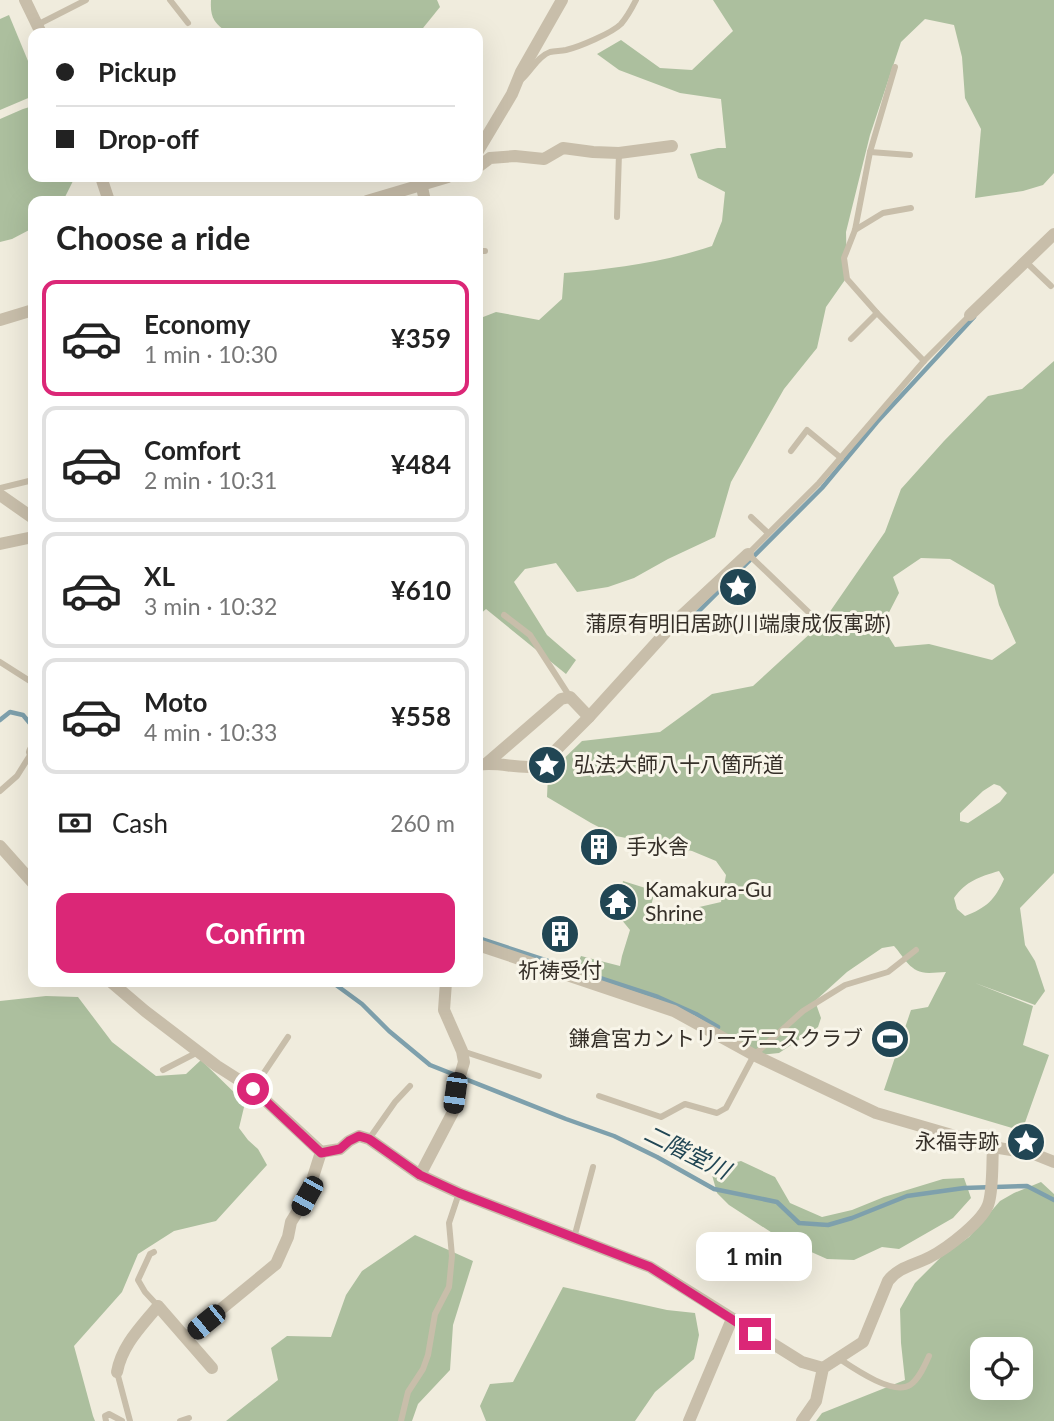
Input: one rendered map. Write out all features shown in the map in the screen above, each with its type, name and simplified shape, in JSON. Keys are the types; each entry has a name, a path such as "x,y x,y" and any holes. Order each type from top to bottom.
{"street":[{"path":"25,0 39,28"},
{"path":"483,142 562,0"},
{"path":"483,164 491,158 515,156 544,159 563,148 619,153 672,146"},
{"path":"380,196 416,182"},
{"path":"970,314 1054,234"},
{"path":"0,320 28,312"},
{"path":"0,495 28,515"},
{"path":"0,544 28,538"},
{"path":"483,764 530,768 540,766 589,717 676,621 748,554"},
{"path":"483,763 561,699 570,697 589,717"},
{"path":"0,846 28,877"},
{"path":"483,947 674,1011 754,1055 876,1113 993,1147 1034,1154 1054,1162"},
{"path":"117,987 198,1052 253,1089 321,1153"},
{"path":"420,1175 453,1112 455,1093 464,1062 444,1010 446,987"},
{"path":"321,1153 340,1149 359,1136 369,1139 420,1175 459,1193 650,1267 802,1362 823,1368"},
{"path":"803,1421 816,1401 823,1368 863,1342 892,1275 948,1247 985,1211 989,1202 993,1147"},
{"path":"187,1337 276,1265 288,1237 291,1222 307,1196 321,1153"},
{"path":"117,1372 127,1344 158,1307 212,1368"},
{"path":"689,1421 732,1319"}],"lane":[{"path":"41,28 86,0"},
{"path":"170,0 188,23"},
{"path":"518,82 549,52 580,46 617,27 636,0"},
{"path":"895,67 870,152 855,230 844,258 847,279 925,361"},
{"path":"870,152 910,155"},
{"path":"617,217 619,153"},
{"path":"855,230 883,213 911,208"},
{"path":"1025,261 1051,286"},
{"path":"851,339 877,313"},
{"path":"826,629 748,554 819,483 925,361 970,314"},
{"path":"791,451 807,430 841,458"},
{"path":"0,488 28,481"},
{"path":"751,517 768,533"},
{"path":"504,615 530,635 570,697"},
{"path":"0,662 28,680"},
{"path":"0,791 17,776 28,759"},
{"path":"599,1096 661,1117 685,1104 718,1113 726,1108 754,1055 803,1011 845,985 888,972 916,950"},
{"path":"253,1089 288,1037"},
{"path":"462,1051 539,1076"},
{"path":"163,1070 198,1052"},
{"path":"369,1139 410,1086"},
{"path":"574,1238 593,1167"},
{"path":"401,1421 408,1392 424,1369 435,1314 449,1287 452,1256 449,1223 459,1193"},
{"path":"154,1252 150,1254 138,1280 158,1307"},
{"path":"838,1358 865,1375 898,1388 910,1385 929,1356"},
{"path":"117,1372 130,1421"},
{"path":"106,1421 105,1416 109,1414 122,1421"},
{"path":"180,1421 189,1418"}],"green space":[{"path":"211,0 437,0 440,7 423,28 222,28 214,20"},
{"path":"713,0 1054,0 1054,173 1043,185 1023,191 975,198 981,129 965,98 962,57 954,25 925,19 901,42 870,135 846,232 847,277 826,307 817,348 784,389 731,482 715,537 634,578 608,587 577,592 556,563 525,569 514,582 547,635 576,660 566,674 486,609 483,612 483,317 496,312 539,320 562,299 564,273 639,264 712,246 722,221 725,192 698,178 690,154 726,148 721,99 680,93 619,70 597,54 621,40 660,68 692,70 733,31"},
{"path":"9,15 28,61 28,98 0,110 0,19"},
{"path":"28,108 28,182 72,182 66,196 28,196 28,231 0,242 0,119"},
{"path":"1054,361 1054,873 1020,908 1025,945 1035,961 1045,991 1035,1005 975,983 1033,1006 1023,1045 1049,1055 1022,1131 884,1090 911,1010 928,1007 946,972 929,973 917,970 894,946 882,948 847,972 815,1001 821,1018 818,1027 779,1053 760,1055 727,1036 709,1020 587,978 576,967 581,956 620,966 630,930 621,919 625,908 612,904 620,894 623,881 655,891 649,913 685,925 695,908 721,902 726,875 716,861 692,851 616,836 547,797 548,774 582,741 660,732 712,694 753,686 829,613 885,532 901,489 944,441 988,396 1022,389","holes":["921,558 950,559 994,585 999,605 1016,643 992,660 929,644 895,647 882,626 899,593 893,577","994,784 1007,793 1000,802 968,823 960,821 960,813","999,871 1004,879 993,898 979,910 965,916 957,909 954,898 968,884"]},
{"path":"46,996 78,997 112,1042 156,1076 186,1074 201,1060 245,1103 239,1128 258,1149 267,1165 216,1221 174,1231 138,1254 122,1292 74,1346 95,1421 0,1421 0,1001"},
{"path":"741,1161 775,1177 790,1203 822,1217 852,1210 943,1179 964,1178 971,1198 953,1218 899,1249 882,1247 854,1260 827,1259 780,1238 729,1205 717,1193 712,1175 716,1167"},
{"path":"1041,1182 1054,1194 1054,1421 816,1421 822,1413 905,1380 900,1309 915,1283 941,1257 969,1237 1000,1201"},
{"path":"415,1235 473,1261 453,1325 450,1370 418,1404 412,1421 226,1421 278,1380 271,1348 287,1336 331,1337 346,1295 362,1271"},
{"path":"563,1287 667,1310 695,1313 699,1335 694,1359 655,1392 635,1421 486,1421 480,1406 490,1384 513,1382"}],"waterway":[{"path":"683,627 822,488 877,422 974,317"},
{"name":"二階堂川","path":"0,720 10,712 23,715 28,721"},
{"path":"483,940 658,997 718,1027"},
{"name":"二階堂川","path":"339,987 362,1004 430,1065 614,1136 714,1189 777,1202 799,1223 828,1225 907,1196 964,1188 1027,1186 1054,1200"}],"place":[{"name":"蒲原有明旧居跡(川端康成仮寓跡)","path":"738,587"},
{"name":"弘法大師八十八箇所道","path":"547,765"},
{"name":"手水舎","path":"599,847"},
{"name":"Kamakura-Gu Shrine","path":"618,902"},
{"name":"祈祷受付","path":"560,934"},
{"name":"鎌倉宮カントリーテニスクラブ","path":"890,1039"},
{"name":"永福寺跡","path":"1026,1142"}],"route":[{"path":"253,1089 321,1153 340,1149 359,1136 369,1139 420,1175 459,1193 650,1267 755,1334"}]}
